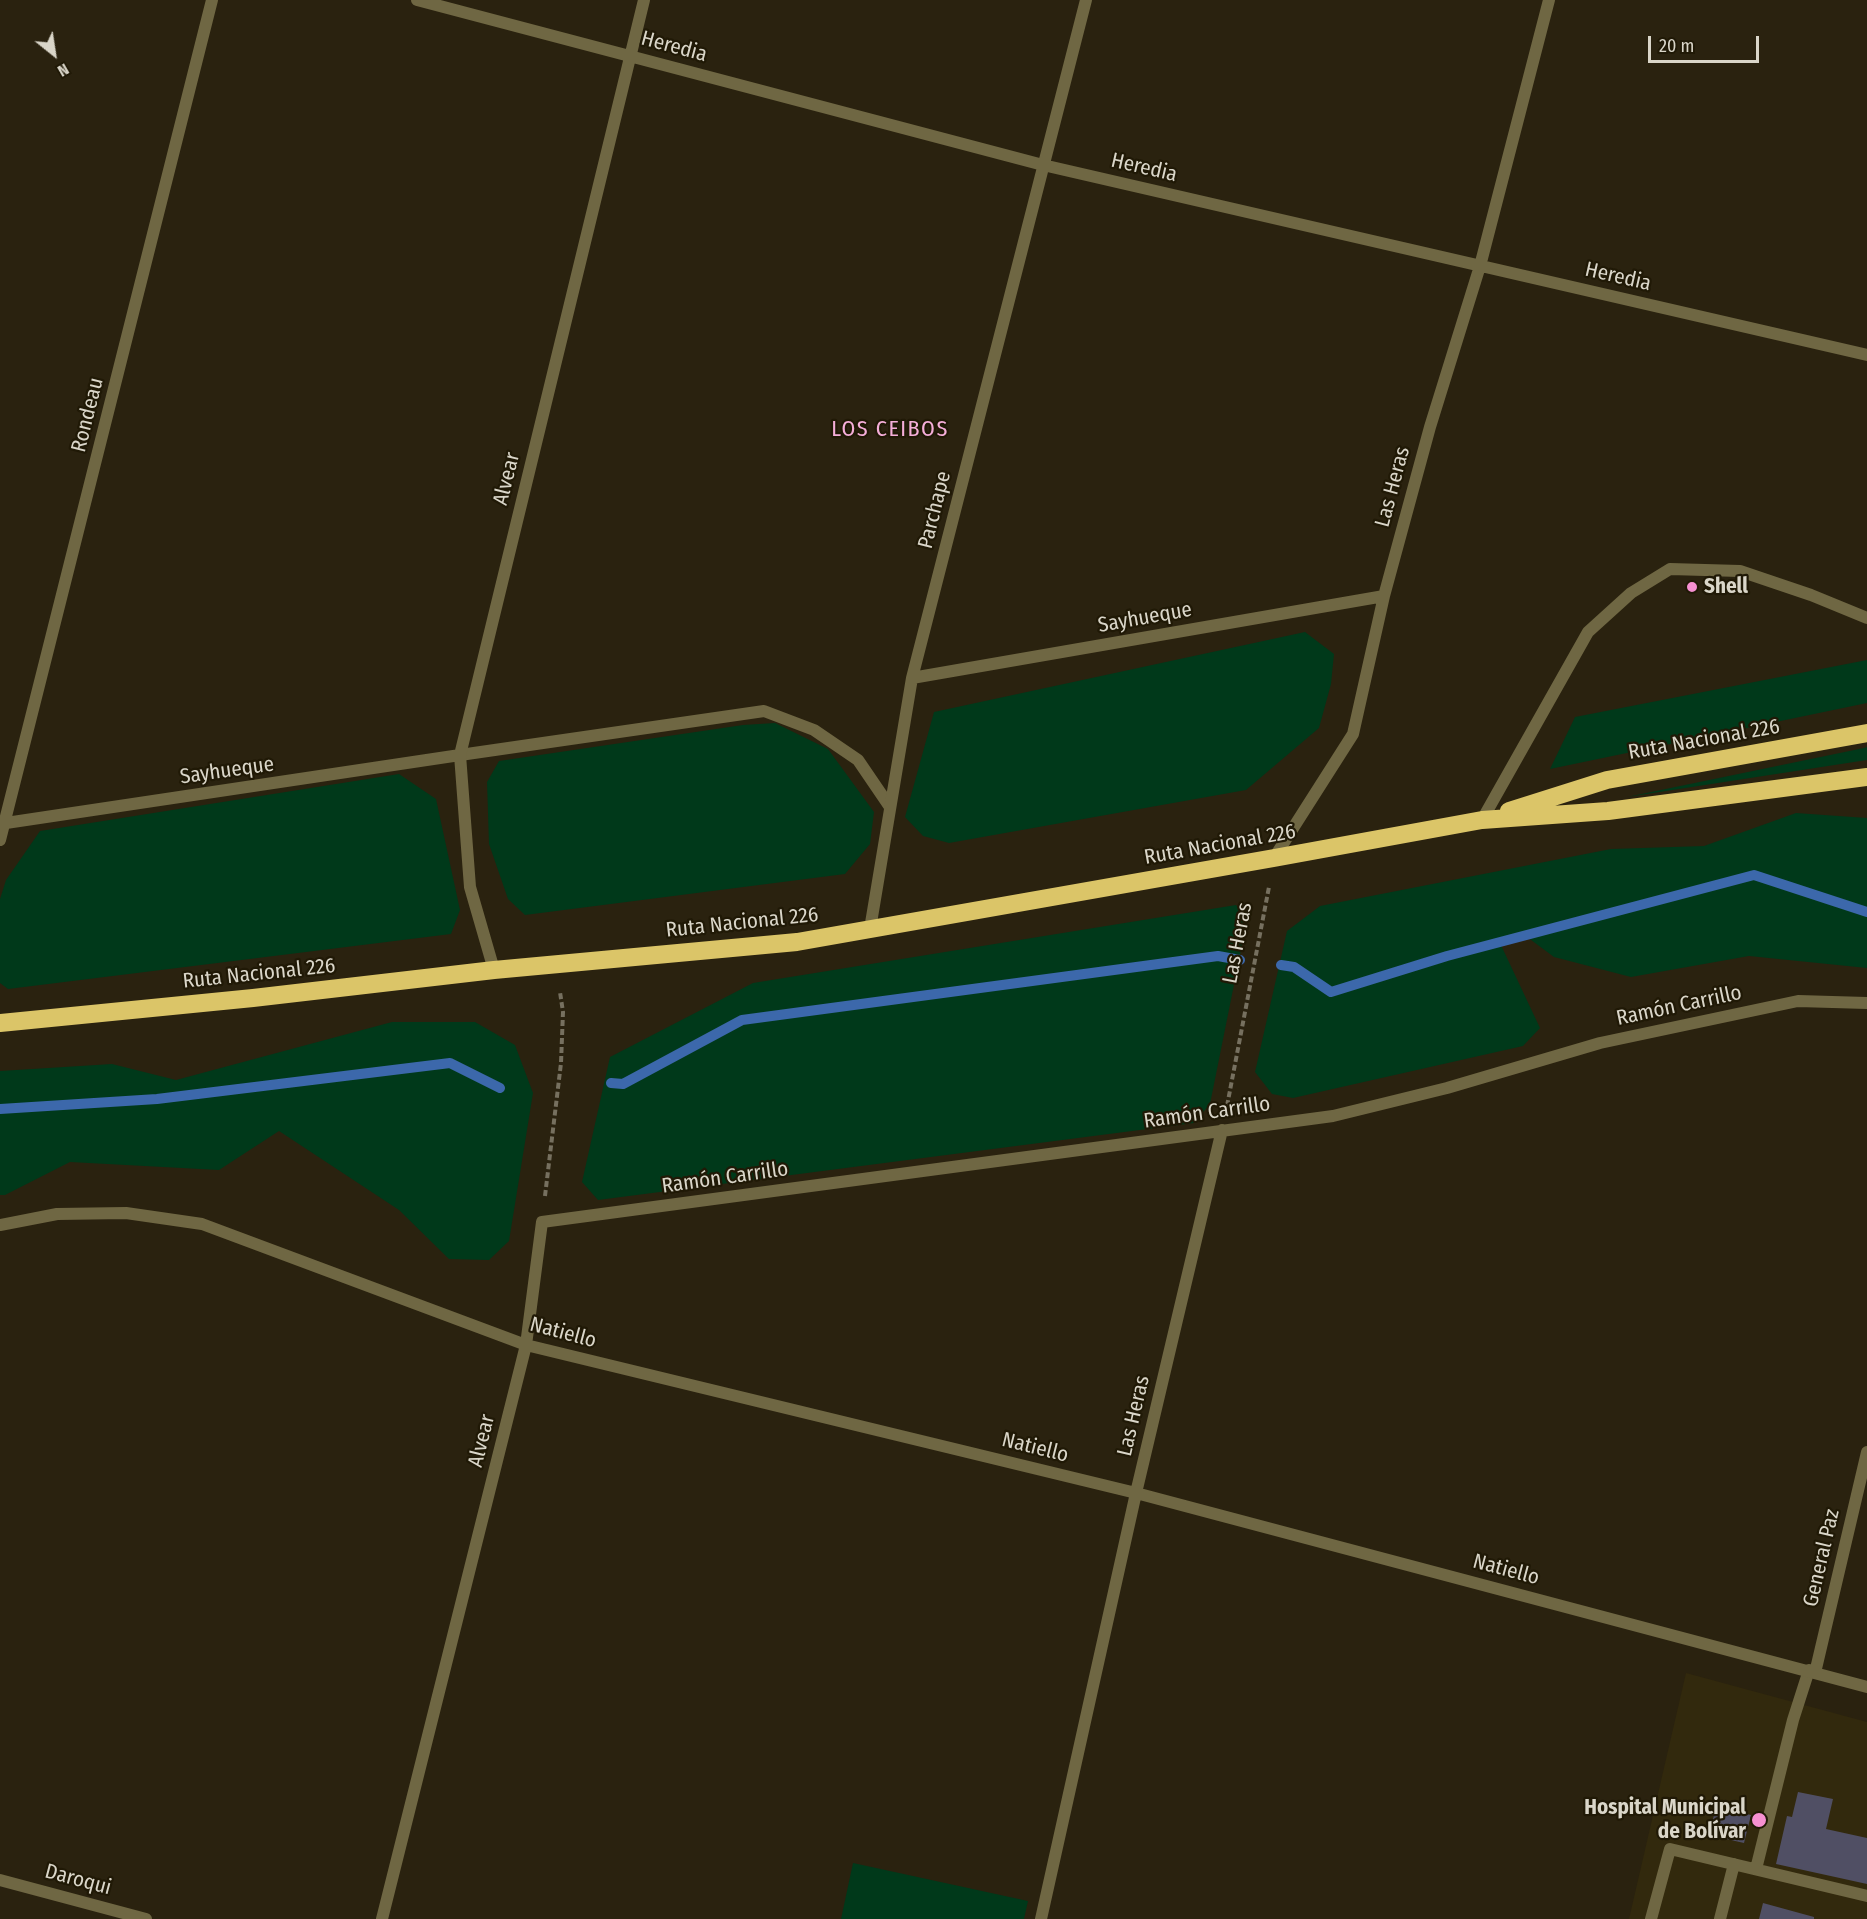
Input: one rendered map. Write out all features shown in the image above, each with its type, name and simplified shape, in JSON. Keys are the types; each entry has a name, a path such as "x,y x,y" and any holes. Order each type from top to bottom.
{"highway":[{"name":"Ruta Nacional 226","path":"1482,820 1607,780 1867,733"},
{"name":"Ruta Nacional 226","path":"0,1023 264,997 494,970 797,942 1482,820 1608,811 1867,777"}],"street":[{"name":"Rondeau","path":"0,840 2,824 212,0"},
{"name":"Heredia","path":"417,0 1043,165 1867,355"},
{"name":"Alvear","path":"494,970 470,887 460,755 644,0"},
{"name":"Parchape","path":"870,929 912,678 1086,0"},
{"name":"Las Heras","path":"1275,858 1353,734 1384,596 1430,427 1480,266 1549,0"},
{"path":"1482,820 1588,632 1631,593 1670,569 1740,571 1811,595 1867,618"},
{"name":"Sayhueque","path":"912,678 1384,596"},
{"name":"Sayhueque","path":"2,824 764,711 814,730 858,760 890,807"},
{"name":"Ramón Carrillo","path":"542,1222 1333,1116 1447,1088 1600,1043 1798,1001 1867,1003"},
{"name":"Las Heras","path":"1041,1919 1136,1493 1222,1130"},
{"name":"Natiello","path":"0,1225 57,1214 126,1213 202,1224 526,1345 1136,1493 1867,1687"},
{"name":"Alvear","path":"382,1919 526,1345 542,1222"},
{"name":"General Paz","path":"1756,1869 1793,1720 1812,1672 1867,1452"},
{"path":"1652,1919 1670,1849 1867,1896"},
{"path":"1720,1919 1734,1864"},
{"name":"Daroqui","path":"0,1880 146,1919"}],"path":[{"name":"Las Heras","path":"1222,1130 1275,858"},
{"path":"542,1222 561,1063 563,1012 555,965"}],"shaded area":[{"name":"Hospital Municipal de Bolívar","path":"1686,1673 1867,1722 1867,1919 1629,1919"}],"green space":[{"path":"1305,632 1334,654 1331,684 1319,728 1246,790 949,843 923,836 905,817 934,712"},
{"path":"1867,660 1867,703 1550,769 1575,717"},
{"path":"775,723 828,749 874,812 870,844 845,874 525,915 508,899 489,844 487,782 499,761 743,725"},
{"path":"1867,747 1867,760 1627,797 1864,748"},
{"path":"399,774 436,799 460,910 451,934 8,989 0,983 0,899 6,880 40,831"},
{"path":"1796,813 1867,818 1867,968 1749,956 1631,977 1554,957 1527,937 1500,943 1540,1028 1523,1046 1293,1098 1272,1094 1255,1072 1287,931 1320,906 1611,849 1704,846"},
{"path":"1236,905 1247,920 1210,1104 1194,1123 598,1200 582,1182 610,1057 753,983"},
{"path":"392,1022 475,1022 515,1045 533,1093 509,1241 489,1260 449,1259 399,1210 279,1131 219,1170 70,1162 5,1195 0,1195 0,1071 112,1064 176,1080"},
{"path":"853,1863 1028,1901 1024,1919 841,1919"}],"building":[{"path":"1798,1792 1833,1799 1826,1829 1867,1838 1867,1884 1776,1864 1787,1816 1792,1817"},
{"path":"1716,1807 1751,1815 1744,1843 1709,1835"},
{"path":"1763,1903 1814,1917 1814,1919 1759,1919"}],"waterway":[{"path":"1281,965 1294,967 1331,992 1447,956 1754,875 1867,912"},
{"path":"611,1083 623,1084 742,1020 1218,956 1240,960"},
{"path":"0,1109 157,1099 450,1063 500,1088"}],"place":[{"name":"Shell","path":"1692,587"},
{"name":"Hospital Municipal de Bolívar","path":"1759,1820"}],"district":[{"name":"LOS CEIBOS","path":"890,430"}]}
